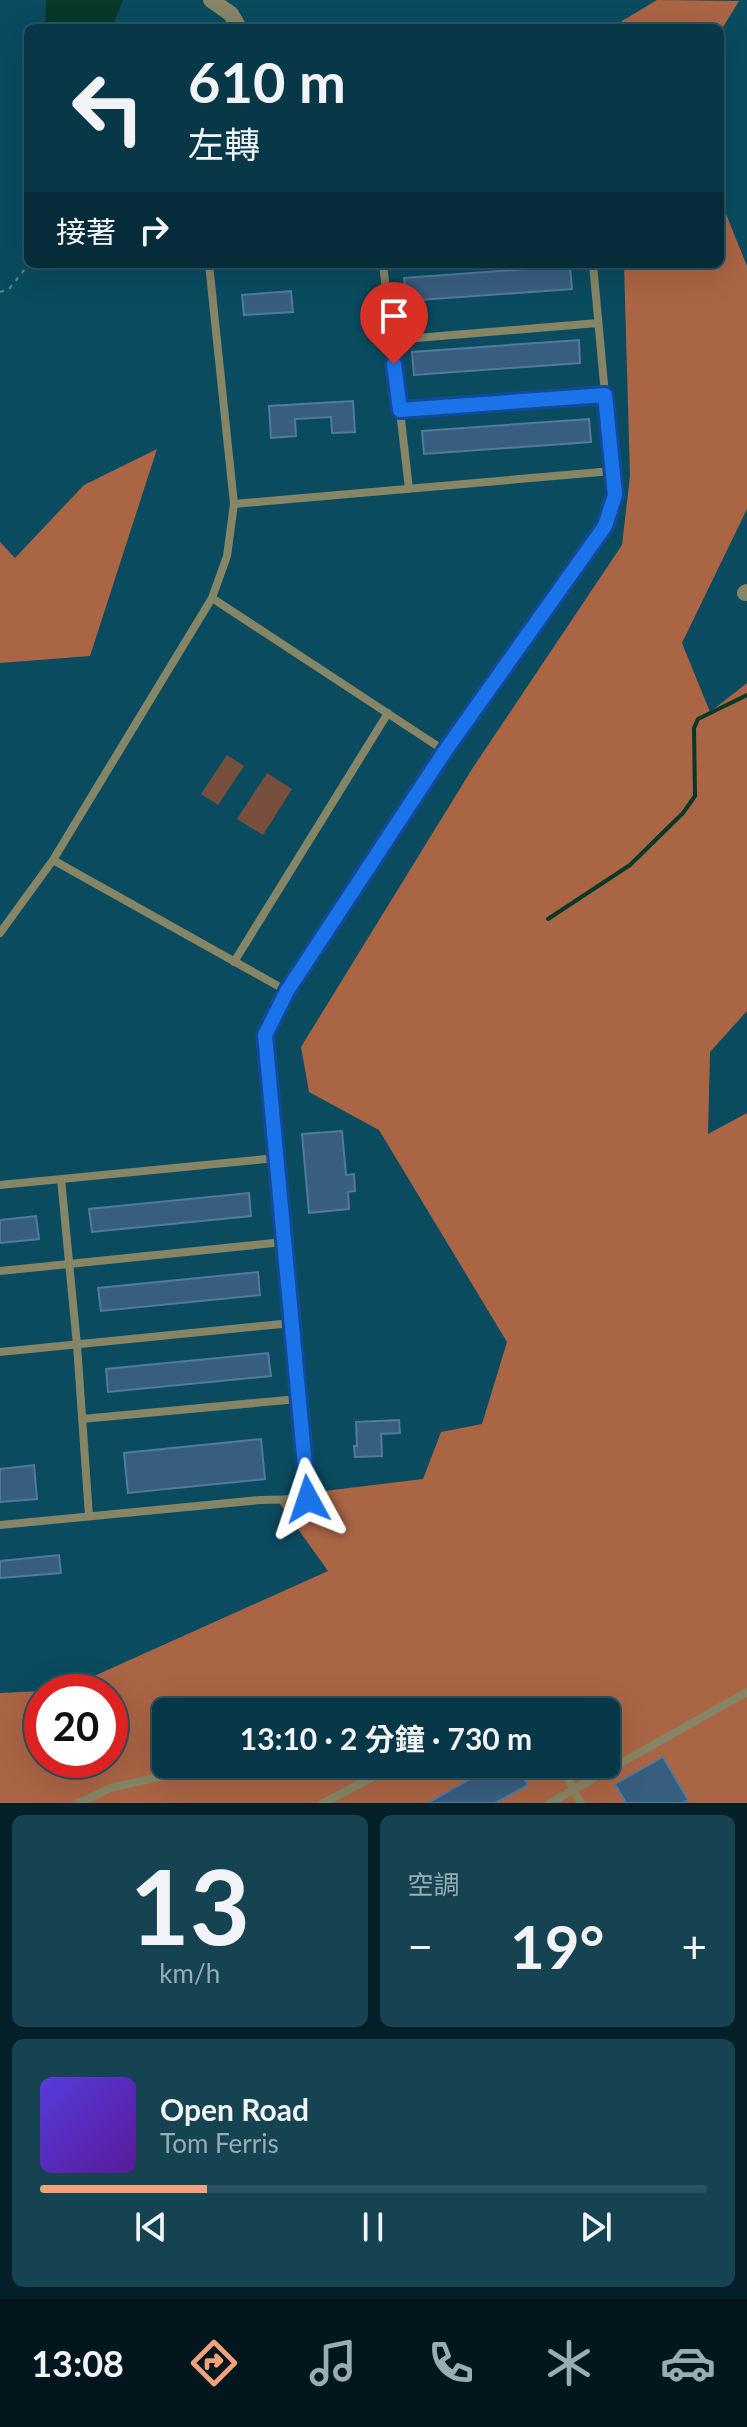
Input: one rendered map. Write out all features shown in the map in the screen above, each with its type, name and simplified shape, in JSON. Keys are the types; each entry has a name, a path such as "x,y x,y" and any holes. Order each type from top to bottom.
{"street":[{"path":"211,0 231,14 237,24"}],"lane":[{"path":"0,933 53,860 212,598 227,556 234,504 209,268"},
{"path":"383,268 409,489"},
{"path":"0,1525 260,1500 308,1499 265,1035 287,991 445,751 605,526 615,495 593,268"},
{"path":"392,340 598,323"},
{"path":"400,410 605,395"},
{"path":"234,504 612,471"},
{"path":"212,598 445,751"},
{"path":"234,962 388,713"},
{"path":"53,860 287,991"},
{"path":"0,1185 276,1158"},
{"path":"61,1179 89,1516"},
{"path":"0,1271 284,1242"},
{"path":"0,1352 292,1323"},
{"path":"82,1419 298,1399"},
{"path":"550,1803 747,1692"},
{"path":"79,1803 110,1788 155,1778"},
{"path":"323,1803 371,1778"},
{"path":"567,1778 581,1803"}],"path":[{"path":"0,292 9,289 26,268"}],"shaded area":[{"path":"46,0 123,0 114,24 45,24"},
{"path":"657,0 739,1 724,25 621,24"},
{"path":"724,209 747,266 747,509 682,643 710,712 747,683 747,1011 710,1052 708,1134 747,1113 747,1803 0,1803 0,1693 24,1692 24,1778 128,1778 128,1674 99,1674 328,1571 275,1497 423,1479 441,1432 482,1424 507,1342 379,1130 309,1092 301,1047 472,769 622,545 630,476 624,268 724,268"},
{"path":"157,449 90,656 0,663 0,542 15,558 84,485"},
{"path":"227,755 244,766 218,805 201,794"},
{"path":"267,773 292,789 263,835 237,819"}],"building":[{"path":"570,268 572,289 406,301 404,278"},
{"path":"291,291 293,312 244,315 242,295"},
{"path":"579,340 580,363 414,375 412,352"},
{"path":"353,401 355,432 332,433 331,417 295,419 296,436 271,438 269,406"},
{"path":"589,419 591,442 424,454 422,431"},
{"path":"342,1131 346,1175 354,1174 355,1191 348,1192 349,1209 309,1213 302,1134"},
{"path":"249,1193 251,1216 92,1232 89,1209"},
{"path":"36,1216 39,1239 0,1243 0,1220"},
{"path":"258,1272 260,1295 101,1311 98,1288"},
{"path":"268,1353 271,1376 108,1392 106,1369"},
{"path":"399,1420 400,1433 381,1434 382,1456 355,1457 356,1422"},
{"path":"261,1439 265,1479 128,1493 124,1453"},
{"path":"34,1465 37,1499 0,1502 0,1469"},
{"path":"59,1555 61,1573 0,1578 0,1561"},
{"path":"663,1757 688,1800 682,1803 626,1803 615,1784"},
{"path":"472,1778 524,1778 528,1785 495,1803 428,1803"}],"waterway":[{"path":"548,919 630,865 683,813 695,796 694,728 698,719 747,695"}],"route":[{"path":"308,1499 265,1035 287,991 445,751 605,526 615,495 605,395 400,410 394,364"}]}
